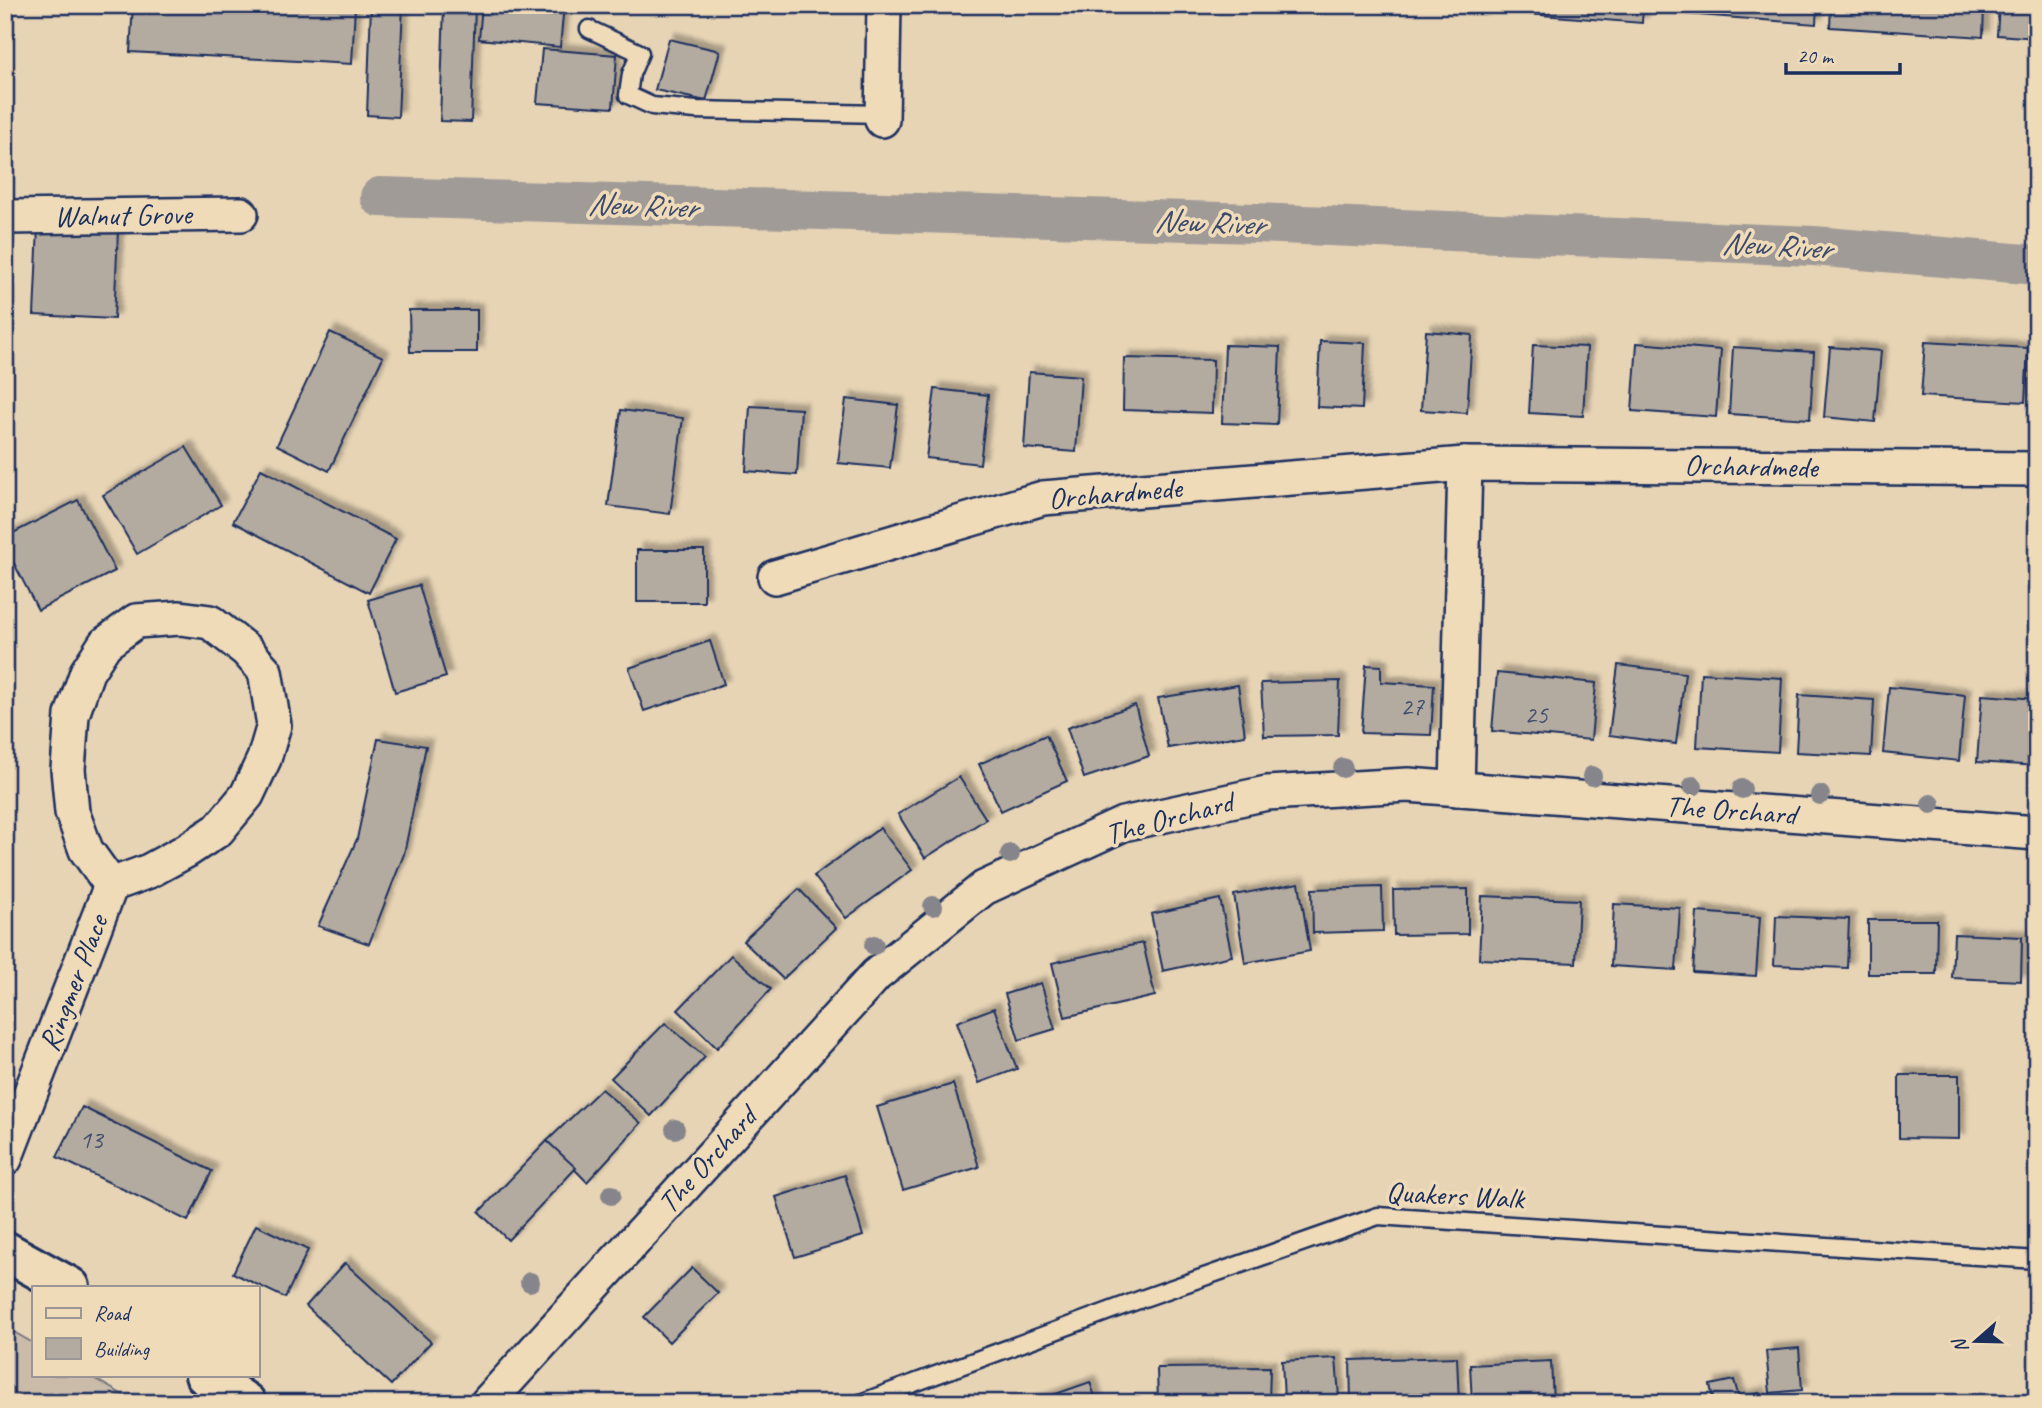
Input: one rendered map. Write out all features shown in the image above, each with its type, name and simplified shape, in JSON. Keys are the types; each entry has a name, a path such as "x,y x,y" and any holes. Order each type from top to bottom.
{"street":[{"path":"882,117 884,5"},
{"name":"Walnut Grove","path":"5,217 241,214"},
{"path":"1457,789 1465,464"},
{"name":"Orchardmede","path":"775,577 1043,498 1465,464 2037,469"},
{"name":"Ringmer Place","path":"5,1159 111,885 149,871 218,830 247,795 264,760 274,725 265,671 246,650 210,622 180,618 136,621 105,644 87,672 72,715 68,769 72,812 86,850 111,885"},
{"name":"The Orchard","path":"487,1403 876,975 984,888 1123,824 1267,793 1408,785 2037,833"},
{"path":"5,1251 67,1286"},
{"path":"206,1376 246,1403"}],"lane":[{"path":"589,30 640,53 631,74 628,96 652,106 756,113 825,111 882,117"},
{"name":"Quakers Walk","path":"860,1403 1146,1297 1378,1216 2037,1260"}],"shaded area":[{"path":"5,1327 32,1342 32,1376 90,1376 137,1403 5,1403"}],"building":[{"path":"133,5 355,5 352,64 130,52"},
{"path":"371,5 403,5 398,117 367,115"},
{"path":"444,5 475,5 471,122 440,121"},
{"path":"482,5 564,5 560,47 479,39"},
{"path":"1415,5 1643,5 1642,23"},
{"path":"1660,5 1817,5 1816,24 1660,12"},
{"path":"1831,5 1984,5 1983,37 1830,27"},
{"path":"1999,5 2037,5 2037,38 1997,35"},
{"path":"669,39 720,51 706,101 655,90"},
{"path":"542,49 617,55 613,108 537,103"},
{"path":"38,227 118,231 114,319 34,315"},
{"path":"409,310 477,310 477,352 410,352"},
{"path":"1426,331 1472,335 1467,413 1421,410"},
{"path":"330,332 383,357 329,471 277,445"},
{"path":"1320,341 1365,343 1362,409 1317,407"},
{"path":"1925,342 2028,348 2025,402 1921,396"},
{"path":"1637,343 1721,350 1716,417 1632,411"},
{"path":"1225,345 1280,347 1277,425 1222,423"},
{"path":"1533,345 1587,347 1583,416 1529,413"},
{"path":"2033,345 2037,345 2037,397 2032,396"},
{"path":"1733,347 1814,352 1810,419 1729,414"},
{"path":"1830,347 1881,351 1875,422 1824,417"},
{"path":"1124,358 1213,360 1212,413 1123,410"},
{"path":"1029,372 1081,376 1076,452 1024,448"},
{"path":"935,389 988,395 980,464 926,458"},
{"path":"846,399 898,405 890,468 838,463"},
{"path":"750,406 801,409 797,475 746,471"},
{"path":"621,410 683,418 670,514 608,506"},
{"path":"186,447 221,505 137,554 103,495"},
{"path":"261,469 396,539 369,593 233,522"},
{"path":"78,500 115,571 38,610 5,546 5,537"},
{"path":"637,550 704,550 704,602 637,602"},
{"path":"419,585 446,677 395,692 368,600"},
{"path":"710,641 724,684 644,711 629,668"},
{"path":"1366,665 1381,666 1381,682 1434,685 1431,735 1361,733"},
{"path":"1618,665 1685,673 1676,744 1609,735"},
{"path":"1497,673 1596,683 1591,740 1492,731"},
{"path":"1701,673 1782,678 1778,752 1697,747"},
{"path":"1340,681 1338,735 1264,736 1261,683"},
{"path":"1238,685 1245,735 1168,748 1158,698"},
{"path":"1889,687 1965,695 1959,761 1883,753"},
{"path":"1799,695 1874,700 1871,756 1796,752"},
{"path":"1982,695 2037,699 2037,766 1977,762"},
{"path":"1135,705 1149,756 1084,778 1067,728"},
{"path":"1046,735 1067,781 1001,811 979,764"},
{"path":"378,739 426,746 404,854 369,944 318,926 357,839"},
{"path":"959,777 986,819 925,858 898,814"},
{"path":"880,828 912,870 846,918 814,876"},
{"path":"1299,883 1310,951 1245,963 1234,895"},
{"path":"1382,887 1383,931 1313,933 1312,889"},
{"path":"799,889 836,928 783,979 743,941"},
{"path":"1468,889 1468,934 1394,935 1393,890"},
{"path":"1482,896 1579,900 1576,963 1479,959"},
{"path":"1220,899 1232,956 1163,971 1151,914"},
{"path":"1614,904 1680,908 1676,970 1611,966"},
{"path":"1697,912 1760,917 1756,976 1693,972"},
{"path":"1776,916 1849,919 1847,968 1774,965"},
{"path":"1868,920 1937,920 1936,974 1868,974"},
{"path":"1954,934 2022,937 2021,981 1952,978"},
{"path":"1143,943 1155,996 1065,1017 1052,963"},
{"path":"731,955 771,989 717,1048 678,1010"},
{"path":"1041,983 1055,1029 1019,1040 1005,994"},
{"path":"994,1008 1017,1069 979,1083 957,1022"},
{"path":"665,1023 705,1057 651,1116 611,1078"},
{"path":"1899,1075 1959,1075 1959,1139 1899,1138"},
{"path":"953,1084 979,1167 903,1190 877,1107"},
{"path":"601,1089 641,1123 587,1182 547,1141"},
{"path":"82,1107 212,1171 188,1221 57,1157"},
{"path":"547,1141 576,1168 508,1240 479,1212"},
{"path":"845,1175 863,1236 795,1257 776,1197"},
{"path":"256,1225 308,1250 285,1298 233,1273"},
{"path":"345,1263 431,1342 391,1385 306,1306"},
{"path":"692,1268 718,1293 669,1342 644,1317"},
{"path":"1799,1348 1802,1390 1770,1393 1766,1351"},
{"path":"1457,1357 1459,1403 1351,1403 1350,1360"},
{"path":"1336,1358 1339,1397 1284,1400 1282,1361"},
{"path":"1551,1361 1553,1402 1472,1403 1470,1365"},
{"path":"1270,1367 1269,1403 1158,1403 1157,1368"},
{"path":"1734,1380 1739,1398 1759,1393 1762,1403 1714,1403 1710,1385"},
{"path":"1090,1382 1097,1403 1030,1403"}],"waterway":[{"name":"New River","path":"380,197 1256,223 1814,246 2037,265"}]}
